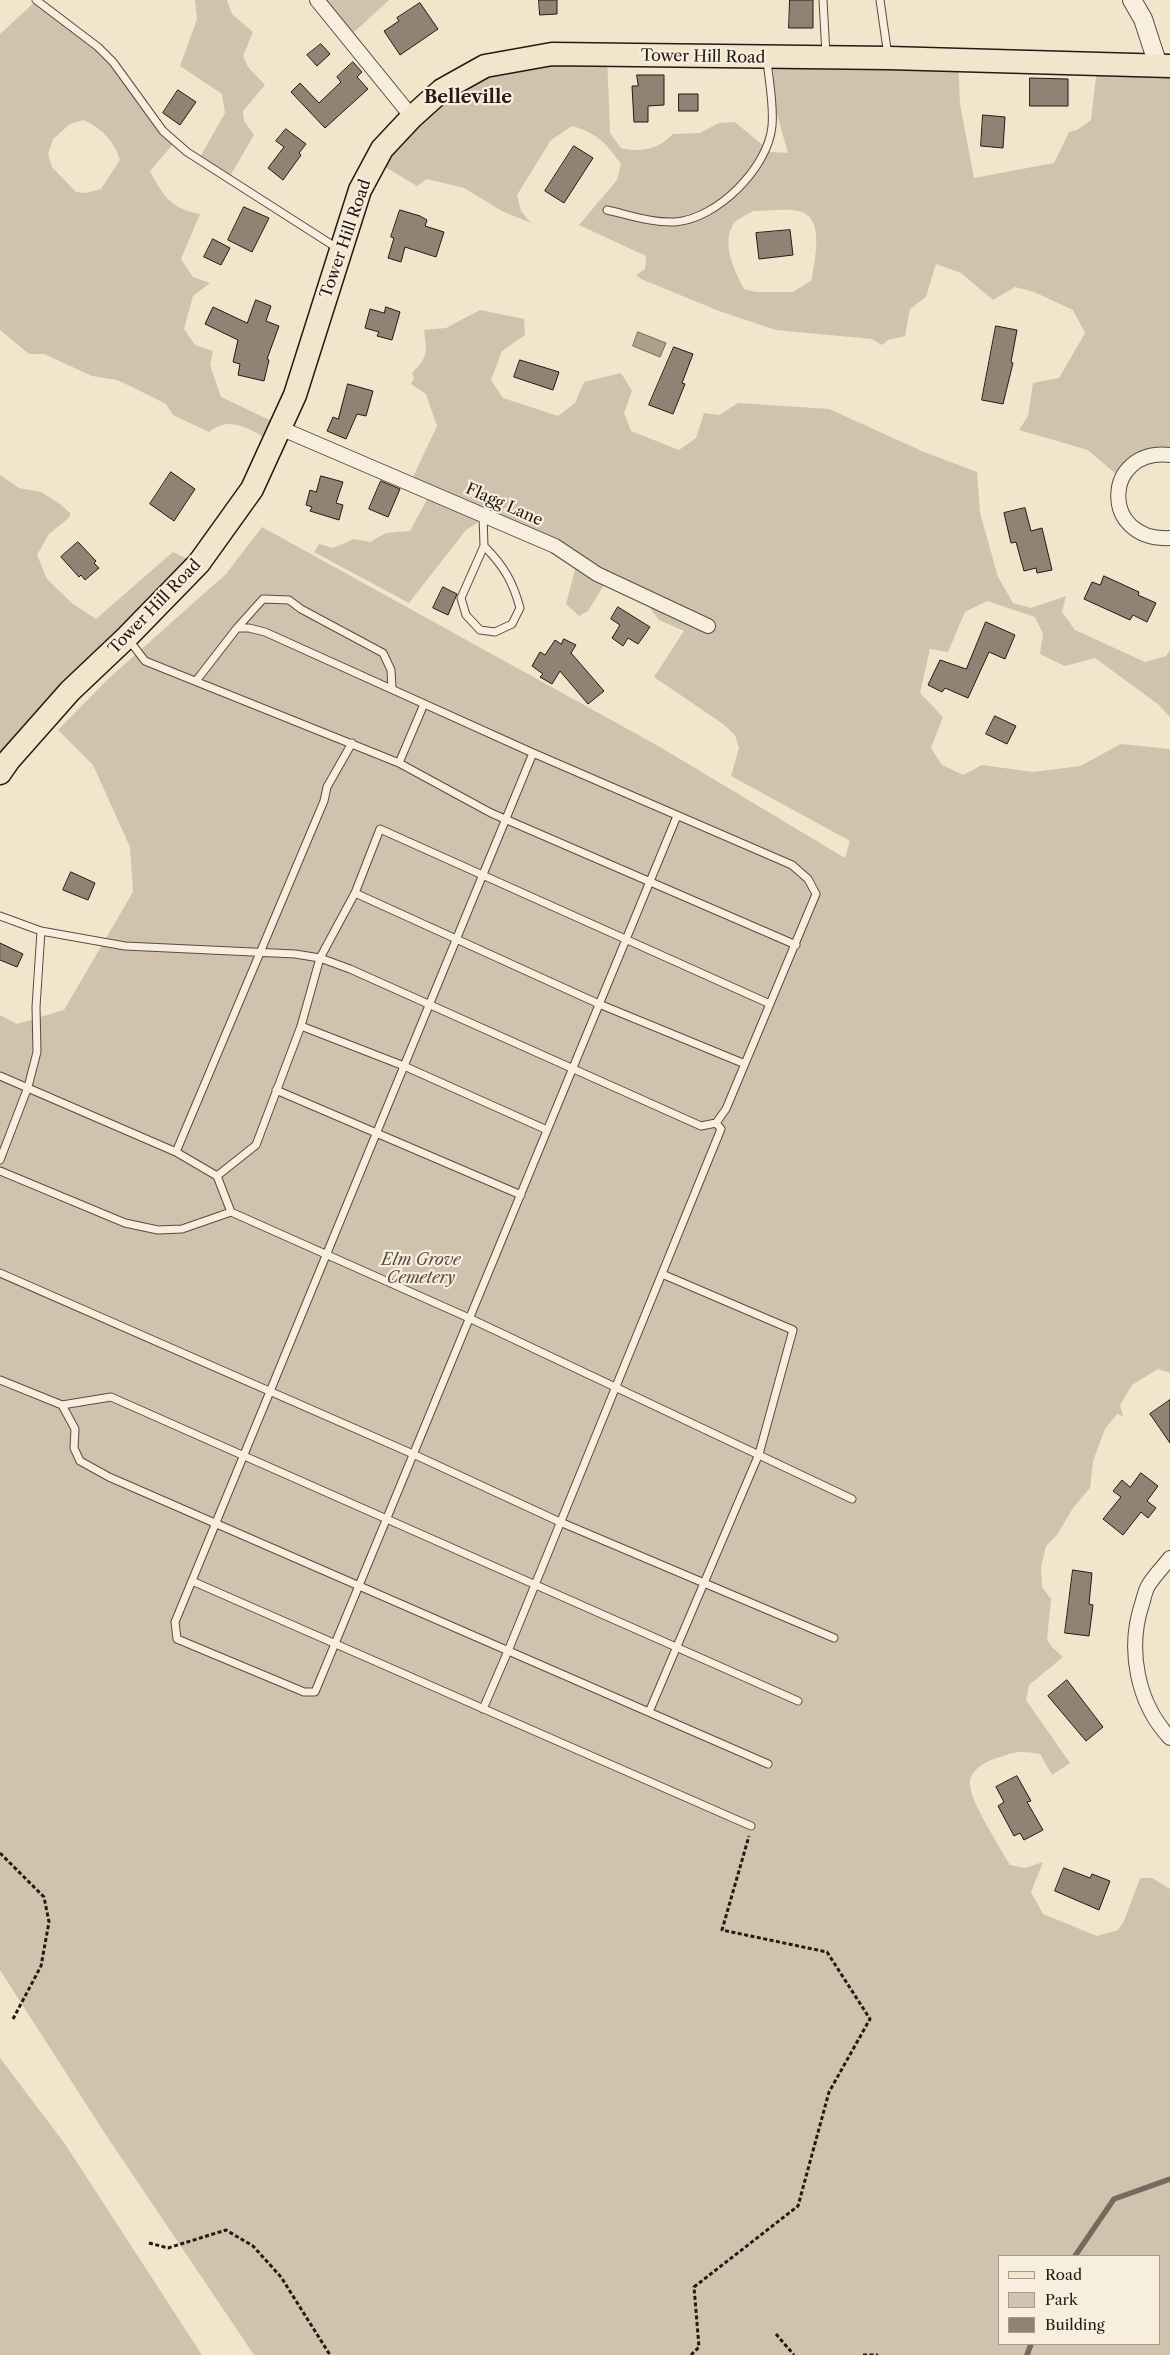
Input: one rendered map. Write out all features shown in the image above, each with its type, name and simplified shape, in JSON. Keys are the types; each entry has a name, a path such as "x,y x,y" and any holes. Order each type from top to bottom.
{"main road":[{"name":"Tower Hill Road","path":"0,773 9,760 70,691 128,637 199,562 252,489 295,395 360,190 382,149 412,117 442,90 485,66 552,54 889,58 1164,66"}],"street":[{"path":"317,0 412,117"},
{"path":"1132,0 1143,19 1164,66"},
{"name":"Flagg Lane","path":"280,428 555,546 597,574 708,626"},
{"path":"1170,455 1157,454 1142,458 1130,466 1122,477 1118,490 1118,504 1123,517 1131,528 1143,535 1156,538 1170,538"},
{"path":"1170,1558 1148,1587 1136,1622 1136,1667 1144,1696 1160,1727 1170,1738"}],"lane":[{"path":"36,0 103,52 138,95 163,131 188,152 340,249"},
{"path":"823,0 827,58"},
{"path":"880,0 889,58"},
{"path":"607,210 642,219 675,222 707,213 739,187 761,161 772,126 767,58"},
{"path":"483,514 484,546 461,598 466,615 480,630 495,632 512,624 520,608 513,583 495,557 484,546"},
{"path":"196,681 237,628 263,599 289,600 301,609 383,653 391,670 392,689"},
{"path":"0,916 41,931 125,946 295,954 320,958 350,969 700,1126 716,1123 726,1109 816,894 808,879 792,865 677,816 265,632 249,628 237,628"},
{"path":"128,637 145,661 399,762 506,820 796,944"},
{"path":"399,762 424,704"},
{"path":"176,1152 324,801 327,787 352,743"},
{"path":"533,752 175,1622 177,1639 304,1692 315,1692 677,816"},
{"path":"217,1176 256,1145 302,1026 320,958 355,893 380,829 770,1004"},
{"path":"355,893 599,1004 745,1064"},
{"path":"0,1160 28,1087 37,1052 36,1007 41,931"},
{"path":"302,1026 404,1066 547,1130"},
{"path":"0,1076 176,1152 217,1176 232,1212"},
{"path":"276,1090 521,1195"},
{"path":"483,1709 720,1129 716,1123"},
{"path":"0,1171 124,1223 158,1230 182,1229 232,1212 616,1386 852,1499"},
{"path":"0,1273 413,1454 560,1522 834,1638"},
{"path":"649,1712 759,1454 793,1330 662,1274"},
{"path":"0,1380 62,1405 111,1397 534,1586 798,1701"},
{"path":"62,1405 75,1429 74,1448 80,1461 109,1477 768,1764"},
{"path":"192,1581 751,1826"}],"path":[{"path":"691,2355 699,2346 694,2287 798,2206 829,2092 870,2019 827,1952 722,1930 751,1826"},
{"path":"0,1853 44,1897 49,1922 41,1966 13,2019"},
{"path":"149,2243 168,2248 226,2230 253,2246 282,2277 330,2355"},
{"path":"776,2334 794,2355"},
{"path":"863,2355 878,2355"}],"green space":[{"path":"37,0 115,62 156,120 176,141 150,171 159,188 169,200 182,209 200,214 181,259 193,277 210,283 193,296 184,329 195,345 213,351 210,365 221,397 280,425 273,442 248,429 233,424 225,424 209,432 173,415 166,404 117,380 92,376 44,354 29,354 0,330 0,34","holes":["83,120 90,123 111,141 120,160 101,189 86,193 76,192 52,167 48,154 53,139 70,124"]},
{"path":"195,0 227,0 232,14 253,32 243,56 248,67 265,85 243,111 244,121 254,135 230,176 200,157 225,113 222,94 180,66 197,19"},
{"path":"320,0 389,0 350,36"},
{"path":"607,55 610,133 621,148 643,150 662,143 673,134 700,133 719,123 735,122 771,152 788,153 774,104 773,57 958,58 960,104 974,178 1054,163 1069,132 1077,130 1091,120 1097,68 1170,65 1170,454 1117,475 1088,450 1019,430 1028,416 1033,383 1059,378 1085,333 1073,310 1034,292 1015,287 993,300 961,273 936,264 926,297 910,309 905,336 888,340 882,345 872,339 776,330 719,311 641,279 636,275 645,269 646,256 579,225 617,180 621,164 611,150 600,140 581,129 572,126 551,140 517,195 521,211 531,223 502,211 464,188 427,179 417,186 375,161 485,64","holes":["794,210 807,215 813,222 816,231 816,252 812,280 793,292 756,292 744,289 731,258 728,241 733,225 753,211"]},
{"name":"Elm Grove Cemetery","path":"480,310 524,319 525,335 502,351 491,380 503,398 558,416 575,403 584,382 621,373 632,391 624,413 631,431 679,450 696,438 704,413 719,415 738,403 829,409 924,452 977,472 980,513 998,577 1013,603 1031,608 1066,596 1062,612 1075,630 1145,662 1166,656 1170,650 1170,717 1159,705 1095,658 1065,666 1040,654 1043,634 1035,617 987,601 965,612 948,652 930,649 920,693 943,717 931,748 942,765 963,775 982,765 1033,772 1080,766 1121,744 1170,749 1170,1373 1158,1369 1132,1385 1120,1405 1123,1416 1117,1414 1105,1429 1093,1461 1090,1488 1073,1508 1057,1535 1046,1546 1041,1567 1042,1587 1051,1599 1047,1639 1051,1646 1063,1657 1029,1685 1026,1700 1070,1763 1052,1775 1040,1754 1012,1753 981,1765 974,1772 970,1785 980,1813 1010,1865 1025,1868 1043,1862 1031,1892 1043,1914 1097,1936 1118,1930 1124,1921 1140,1878 1152,1878 1170,1889 1170,2355 254,2355 106,2135 0,1970 0,1015 17,1024 64,1010 133,892 130,847 93,765 58,730 108,679 226,574 262,527 660,747 845,858 850,841 731,776 739,748 735,735 723,724 654,677 684,631 659,620 640,595 606,582 588,611 579,616 566,604 578,559 490,515 466,530 409,603 314,552 319,544 333,548 354,539 370,542 386,533 410,531 431,492 412,479 437,426 426,394 411,384 414,378 412,373 421,363 425,354 424,330 446,328"},
{"path":"0,475 19,488 41,492 59,503 70,513 70,517 49,534 37,555 47,579 73,604 96,619 173,552 196,563 0,771"},
{"path":"0,2058 65,2144 202,2355 0,2355"}],"shaded area":[{"path":"638,332 666,343 660,357 633,346"}],"building":[{"path":"539,0 557,0 557,14 540,15"},
{"path":"790,0 813,0 813,28 789,28"},
{"path":"420,3 438,29 400,55 384,31 399,21 397,18"},
{"path":"321,44 330,54 317,66 307,55"},
{"path":"353,62 362,72 357,77 368,89 325,128 291,92 300,83 319,103 341,82 337,77"},
{"path":"637,75 664,75 664,105 648,106 648,122 634,122 632,86 638,86"},
{"path":"1030,78 1068,79 1068,106 1030,106"},
{"path":"178,90 196,102 180,125 163,113"},
{"path":"679,94 698,94 698,111 679,111"},
{"path":"983,115 1005,117 1003,148 981,146"},
{"path":"286,129 306,144 299,153 301,155 283,180 268,168 284,147 276,141"},
{"path":"574,146 593,158 564,203 545,191"},
{"path":"244,207 269,218 252,252 228,240"},
{"path":"400,210 420,216 427,220 425,226 444,232 436,257 405,247 401,262 388,258 394,238 391,237"},
{"path":"790,230 793,255 759,259 756,233"},
{"path":"213,239 230,248 221,265 204,257"},
{"path":"256,300 271,306 266,321 279,326 267,359 269,360 264,381 238,375 240,364 233,362 238,340 205,324 213,307 247,323"},
{"path":"386,307 400,312 392,340 377,336 379,332 365,328 370,309 384,313"},
{"path":"996,326 1017,330 1011,362 1013,363 1003,404 982,400"},
{"path":"674,347 693,354 682,383 685,384 673,414 649,405"},
{"path":"520,360 559,372 553,390 514,377"},
{"path":"348,384 373,391 366,416 357,414 346,439 327,431 333,417 338,419"},
{"path":"171,472 195,489 174,521 150,504"},
{"path":"321,476 343,482 336,503 343,505 339,520 310,511 312,507 306,505 310,490 316,492"},
{"path":"381,481 400,489 388,517 369,509"},
{"path":"1025,508 1031,531 1042,528 1052,570 1037,573 1036,568 1024,571 1016,542 1011,543 1004,513"},
{"path":"78,542 96,561 94,563 99,568 85,580 81,575 79,577 61,557"},
{"path":"1104,576 1139,592 1138,595 1156,603 1147,622 1133,615 1130,620 1084,599 1092,582 1100,585"},
{"path":"443,587 457,594 448,615 433,608"},
{"path":"618,607 650,627 638,644 628,638 623,646 612,638 620,625 611,619"},
{"path":"986,622 1015,635 1005,659 989,652 968,698 945,688 942,692 928,685 940,660 966,669"},
{"path":"564,639 576,645 571,653 604,691 588,704 560,671 552,684 540,677 543,674 532,666 540,652 545,655 555,640 561,644"},
{"path":"995,716 1016,726 1007,744 986,734"},
{"path":"71,872 95,883 88,900 63,890"},
{"path":"0,943 23,954 17,967 0,960"},
{"path":"1170,1400 1170,1443 1150,1414"},
{"path":"1141,1473 1158,1486 1147,1501 1156,1508 1148,1518 1141,1512 1123,1535 1103,1519 1121,1497 1113,1491 1122,1480 1130,1487"},
{"path":"1073,1570 1092,1573 1089,1604 1093,1605 1089,1636 1065,1633"},
{"path":"1067,1680 1103,1727 1086,1741 1048,1696"},
{"path":"1017,1776 1031,1801 1027,1802 1043,1830 1024,1840 1020,1833 1014,1836 998,1806 1004,1802 996,1787"},
{"path":"1064,1868 1090,1878 1092,1874 1110,1881 1099,1910 1055,1891"}],"waterway":[{"path":"1076,2255 1114,2199 1170,2179"},
{"path":"1027,2355 1031,2345"}],"district":[{"name":"Belleville","path":"468,98"}]}
